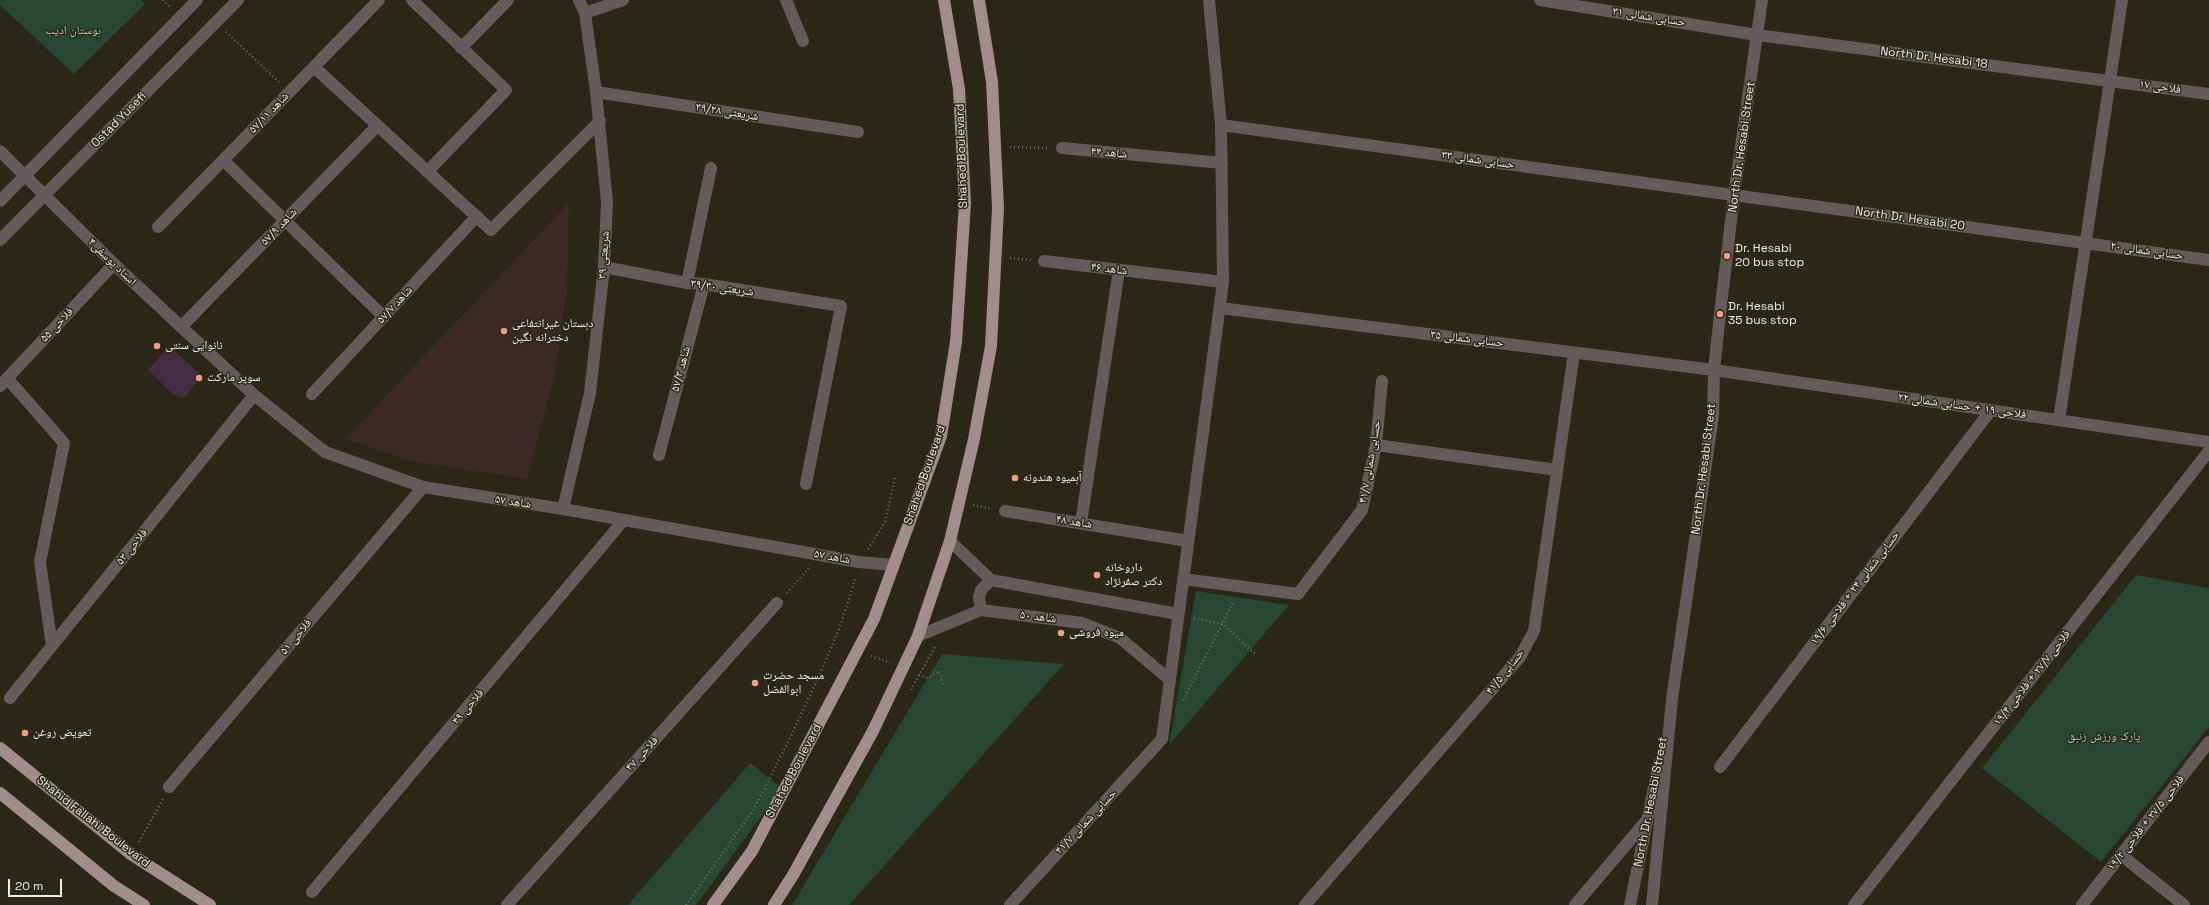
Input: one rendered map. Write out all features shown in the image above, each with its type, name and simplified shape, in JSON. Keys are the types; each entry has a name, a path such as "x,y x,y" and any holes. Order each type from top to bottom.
{"main road":[{"name":"Shahed Boulevard","path":"713,905 752,851 874,618 941,436 956,342 965,203 959,89 944,0"},
{"path":"774,905 793,875 873,731 918,636 950,541 974,439 991,346 998,208 992,82 979,0"},
{"name":"Shahid Fallahi Boulevard","path":"0,748 132,855 210,905"},
{"path":"0,793 114,886 144,905"}],"street":[{"path":"0,201 197,0"},
{"name":"Ostad Yusefi","path":"0,240 238,0"},
{"name":"شاهد ۵۷/۱۱","path":"158,227 379,0"},
{"path":"412,0 506,90 427,172"},
{"path":"461,48 508,0"},
{"name":"شریعتی ۳۹","path":"563,509 590,394 604,267 607,202 596,92 585,13 579,0"},
{"path":"585,13 623,0"},
{"path":"786,0 802,40"},
{"path":"1170,680 1223,282 1221,125 1209,0"},
{"name":"حسابی شمالی ۳۱","path":"1540,0 1757,35"},
{"name":"North Dr. Hesabi Street","path":"1652,905 1672,699 1713,416 1714,370 1734,195 1762,0"},
{"path":"2059,420 2122,0"},
{"name":"North Dr. Hesabi 18","path":"1757,35 2110,80"},
{"path":"314,67 491,230 600,121"},
{"name":"فلاحی ۱۷","path":"2110,80 2209,94"},
{"name":"شریعتی ۳۹/۲۸","path":"596,92 858,132"},
{"name":"حسابی شمالی ۳۳","path":"1221,125 1734,195"},
{"name":"شاهد ۵۷/۹","path":"181,327 377,126"},
{"name":"شاهد ۴۴","path":"1062,148 1222,163"},
{"name":"استاد یوسفی۴","path":"0,151 114,264 181,327"},
{"path":"223,160 384,317"},
{"path":"688,283 711,168"},
{"name":"North Dr. Hesabi 20","path":"1734,195 2085,243"},
{"name":"شاهد ۵۷/۷","path":"312,394 477,216"},
{"name":"حسابی شمالی ۲۰","path":"2085,243 2209,260"},
{"name":"شاهد ۴۶","path":"1044,261 1223,282"},
{"name":"فلاحی ۵۵","path":"3,382 114,264"},
{"name":"شریعتی ۳۹/۳۰","path":"604,267 688,283 704,284 841,306 806,484"},
{"path":"1081,523 1119,270"},
{"name":"شاهد ۵۷/۳","path":"659,455 704,284"},
{"name":"حسابی شمالی ۳۵","path":"1220,308 1714,370"},
{"name":"شاهد ۵۷","path":"181,327 254,395 325,452 423,487 563,509 623,521 821,554 859,562 893,565"},
{"name":"حسابی ۴۱/۵","path":"1305,905 1520,657 1534,631 1574,353"},
{"name":"فلاحی ۱۹ + حسابی شمالی ۲۲","path":"1714,370 2209,442"},
{"name":"حسابی شمالی ۴۱/۷","path":"1242,586 1298,594 1362,510 1376,445 1382,381"},
{"path":"3,382 64,443 40,562 52,646"},
{"name":"فلاحی ۵۳","path":"10,698 254,395"},
{"name":"حسابی شمالی ۲۴ + فلاحی ۱۹/۶","path":"1720,767 1991,410"},
{"path":"1376,445 1557,470"},
{"name":"فلاحی ۲۷/۷ + فلاحی ۱۹/۴","path":"1854,905 2209,451"},
{"name":"فلاحی ۵۱","path":"169,787 423,487"},
{"name":"شاهد ۴۸","path":"1005,511 1188,541"},
{"name":"فلاحی ۴۹","path":"312,892 623,521"},
{"path":"950,541 991,580 1178,614"},
{"path":"1183,579 1242,586"},
{"path":"981,610 979,597 981,590 991,580"},
{"name":"فلاحی ۴۷","path":"507,905 777,604"},
{"name":"شاهد ۵۰","path":"918,636 981,610 1082,623 1120,638 1170,680"},
{"name":"حسابی شمالی ۴۱/۷","path":"1010,905 1162,739 1170,680"},
{"name":"North Dr. Hesabi Street","path":"1630,905 1672,699"},
{"name":"فلاحی ۲۷/۵ + فلاحی ۱۹/۲","path":"2082,905 2209,742"},
{"path":"1575,905 1648,819"},
{"path":"2121,855 2184,905"}],"path":[{"path":"215,23 290,92"},
{"path":"995,147 1062,148"},
{"path":"995,257 1044,261"},
{"path":"686,905 754,809 790,738 841,624 854,588 859,562 885,522 895,478"},
{"path":"959,503 1005,511"},
{"path":"777,604 821,554"},
{"path":"1181,704 1242,586"},
{"path":"1178,614 1223,624 1256,655"},
{"path":"870,656 892,664"},
{"path":"914,673 928,678 940,671 943,685"},
{"path":"132,855 169,787"}],"shaded area":[{"name":"دبستان غیرانتفاعی دخترانه نگین","path":"569,203 567,288 555,374 527,479 410,461 345,439"}],"green space":[{"name":"بوستان ادیب","path":"0,0 141,0 145,4 74,74 0,5"},
{"name":"پارک ورزش زنبق","path":"2136,575 2209,588 2209,727 2101,862 1982,768"},
{"path":"1196,591 1289,605 1169,745"},
{"path":"942,654 1064,664 849,905 792,905"},
{"path":"750,763 782,788 696,905 628,905"}],"building":[{"path":"169,346 202,376 184,398 174,395 148,370"}],"place":[{"name":"Dr. Hesabi 20 bus stop","path":"1727,256"},
{"name":"Dr. Hesabi 35 bus stop","path":"1720,314"},
{"name":"دبستان غیرانتفاعی دخترانه نگین","path":"504,331"},
{"name":"نانوایی سنتی","path":"157,346"},
{"name":"سوپر مارکت","path":"199,378"},
{"name":"آبمیوه هندونه","path":"1015,478"},
{"name":"داروخانه دکتر صفرنژاد","path":"1097,575"},
{"name":"میوه فروشی","path":"1061,633"},
{"name":"مسجد حضرت ابوالفضل","path":"755,683"},
{"name":"تعویض روغن","path":"25,733"}]}
